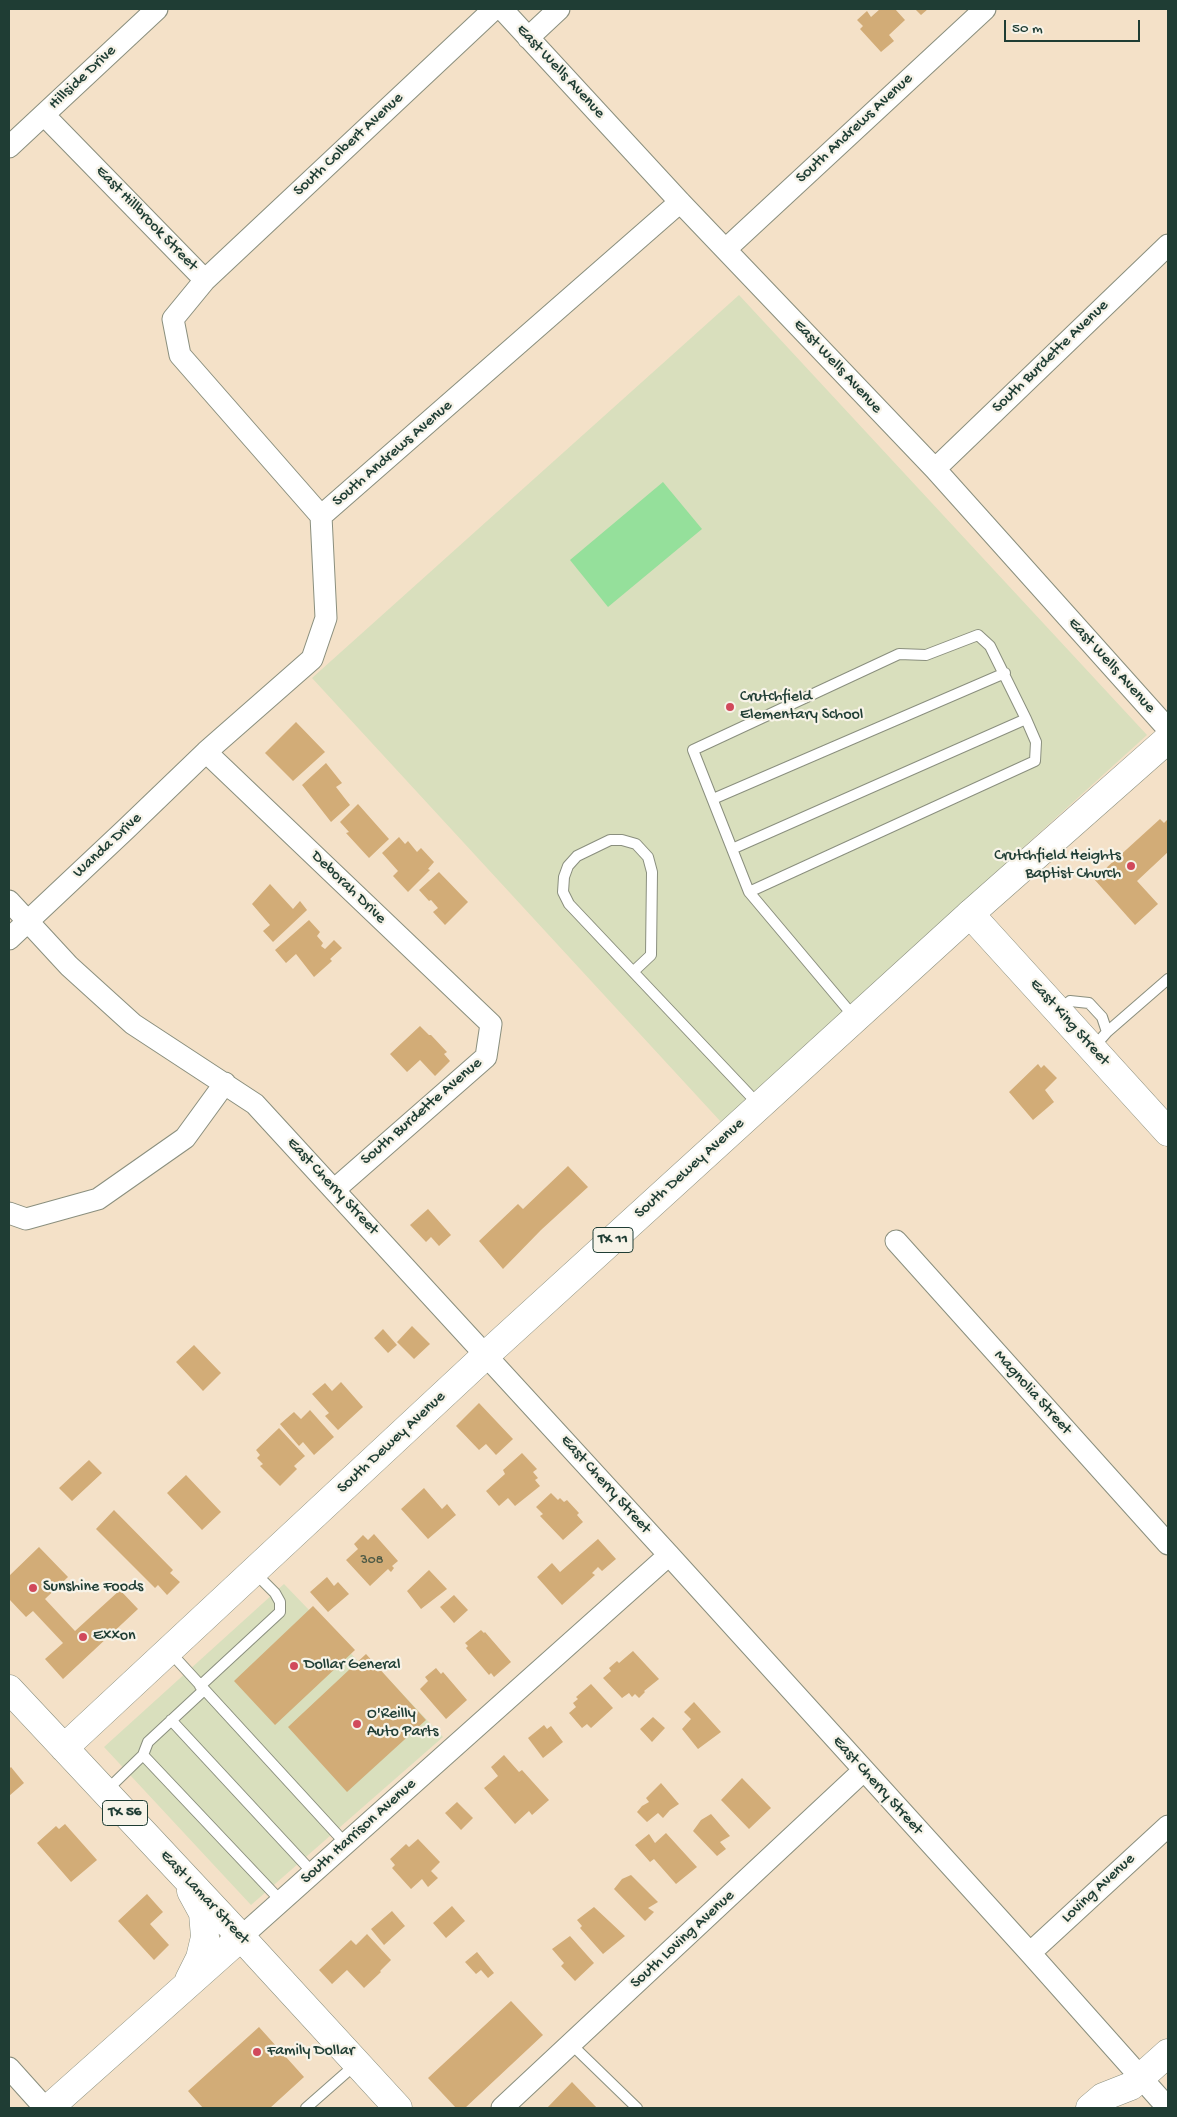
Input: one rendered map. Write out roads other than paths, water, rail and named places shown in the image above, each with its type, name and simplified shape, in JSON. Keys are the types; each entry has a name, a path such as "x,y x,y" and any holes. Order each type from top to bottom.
{"main road":[{"name":"South Dewey Avenue","path":"64,1748 486,1355 970,914 1168,740"},
{"name":"East King Street","path":"970,914 1058,1011 1100,1040 1168,1132"},
{"name":"East Lamar Street","path":"9,1689 183,1874 398,2108"},
{"path":"183,1874 203,1914 205,1937 200,1958 186,1986"},
{"name":"South Harrison Avenue","path":"49,2108 241,1937"},
{"path":"1090,2108 1103,2097 1131,2090 1168,2053"}],"street":[{"name":"Hillside Drive","path":"9,147 156,9"},
{"name":"South Colbert Avenue","path":"205,280 494,9"},
{"name":"East Wells Avenue","path":"502,9 680,202 935,469 1168,729"},
{"path":"528,38 559,9"},
{"name":"South Andrews Avenue","path":"726,249 985,9"},
{"name":"East Hillbrook Street","path":"44,115 205,280 173,318 180,355 321,516"},
{"name":"South Andrews Avenue","path":"206,752 312,659 326,618 321,516 680,202"},
{"name":"South Burdette Avenue","path":"935,469 1168,245"},
{"name":"Wanda Drive","path":"9,938 206,752"},
{"name":"Deborah Drive","path":"206,752 491,1024"},
{"name":"East Cherry Street","path":"9,901 69,966 133,1024 225,1082 255,1104 669,1555 1030,1953 1131,2090 1168,2108"},
{"name":"South Burdette Avenue","path":"334,1190 486,1057 491,1024"},
{"path":"9,1213 26,1219 98,1199 185,1138 225,1082"},
{"name":"Magnolia Street","path":"896,1241 1168,1544"},
{"name":"South Harrison Avenue","path":"241,1937 669,1555"},
{"name":"South Loving Avenue","path":"502,2108 863,1771"},
{"name":"Loving Avenue","path":"1030,1953 1168,1826"},
{"path":"9,2068 44,2108"}],"lane":[{"path":"750,892 1035,761 1036,742 1005,673 990,646 978,635 926,655 899,654 693,750 750,892 856,1018"},
{"path":"713,799 1005,673"},
{"path":"732,849 1026,719"},
{"path":"634,971 651,955 652,872 648,857 636,844 622,840 610,840 576,856 568,866 564,877 563,892 569,904 760,1105"},
{"path":"1100,1040 1168,979"},
{"path":"105,1792 144,1755 148,1742 280,1612 280,1602 275,1593 254,1571"},
{"path":"168,1651 346,1844"},
{"path":"171,1720 313,1873"},
{"path":"144,1755 281,1901"},
{"path":"571,2044 637,2108"},
{"path":"306,2108 357,2063"}],"place":[{"name":"Crutchfield Elementary School","path":"730,707"},
{"name":"Crutchfield Heights Baptist Church","path":"1131,866"},
{"name":"Sunshine Foods","path":"33,1588"},
{"name":"Exxon","path":"83,1637"},
{"name":"Dollar General","path":"294,1666"},
{"name":"O'Reilly Auto Parts","path":"357,1724"},
{"name":"Family Dollar","path":"257,2052"}]}
